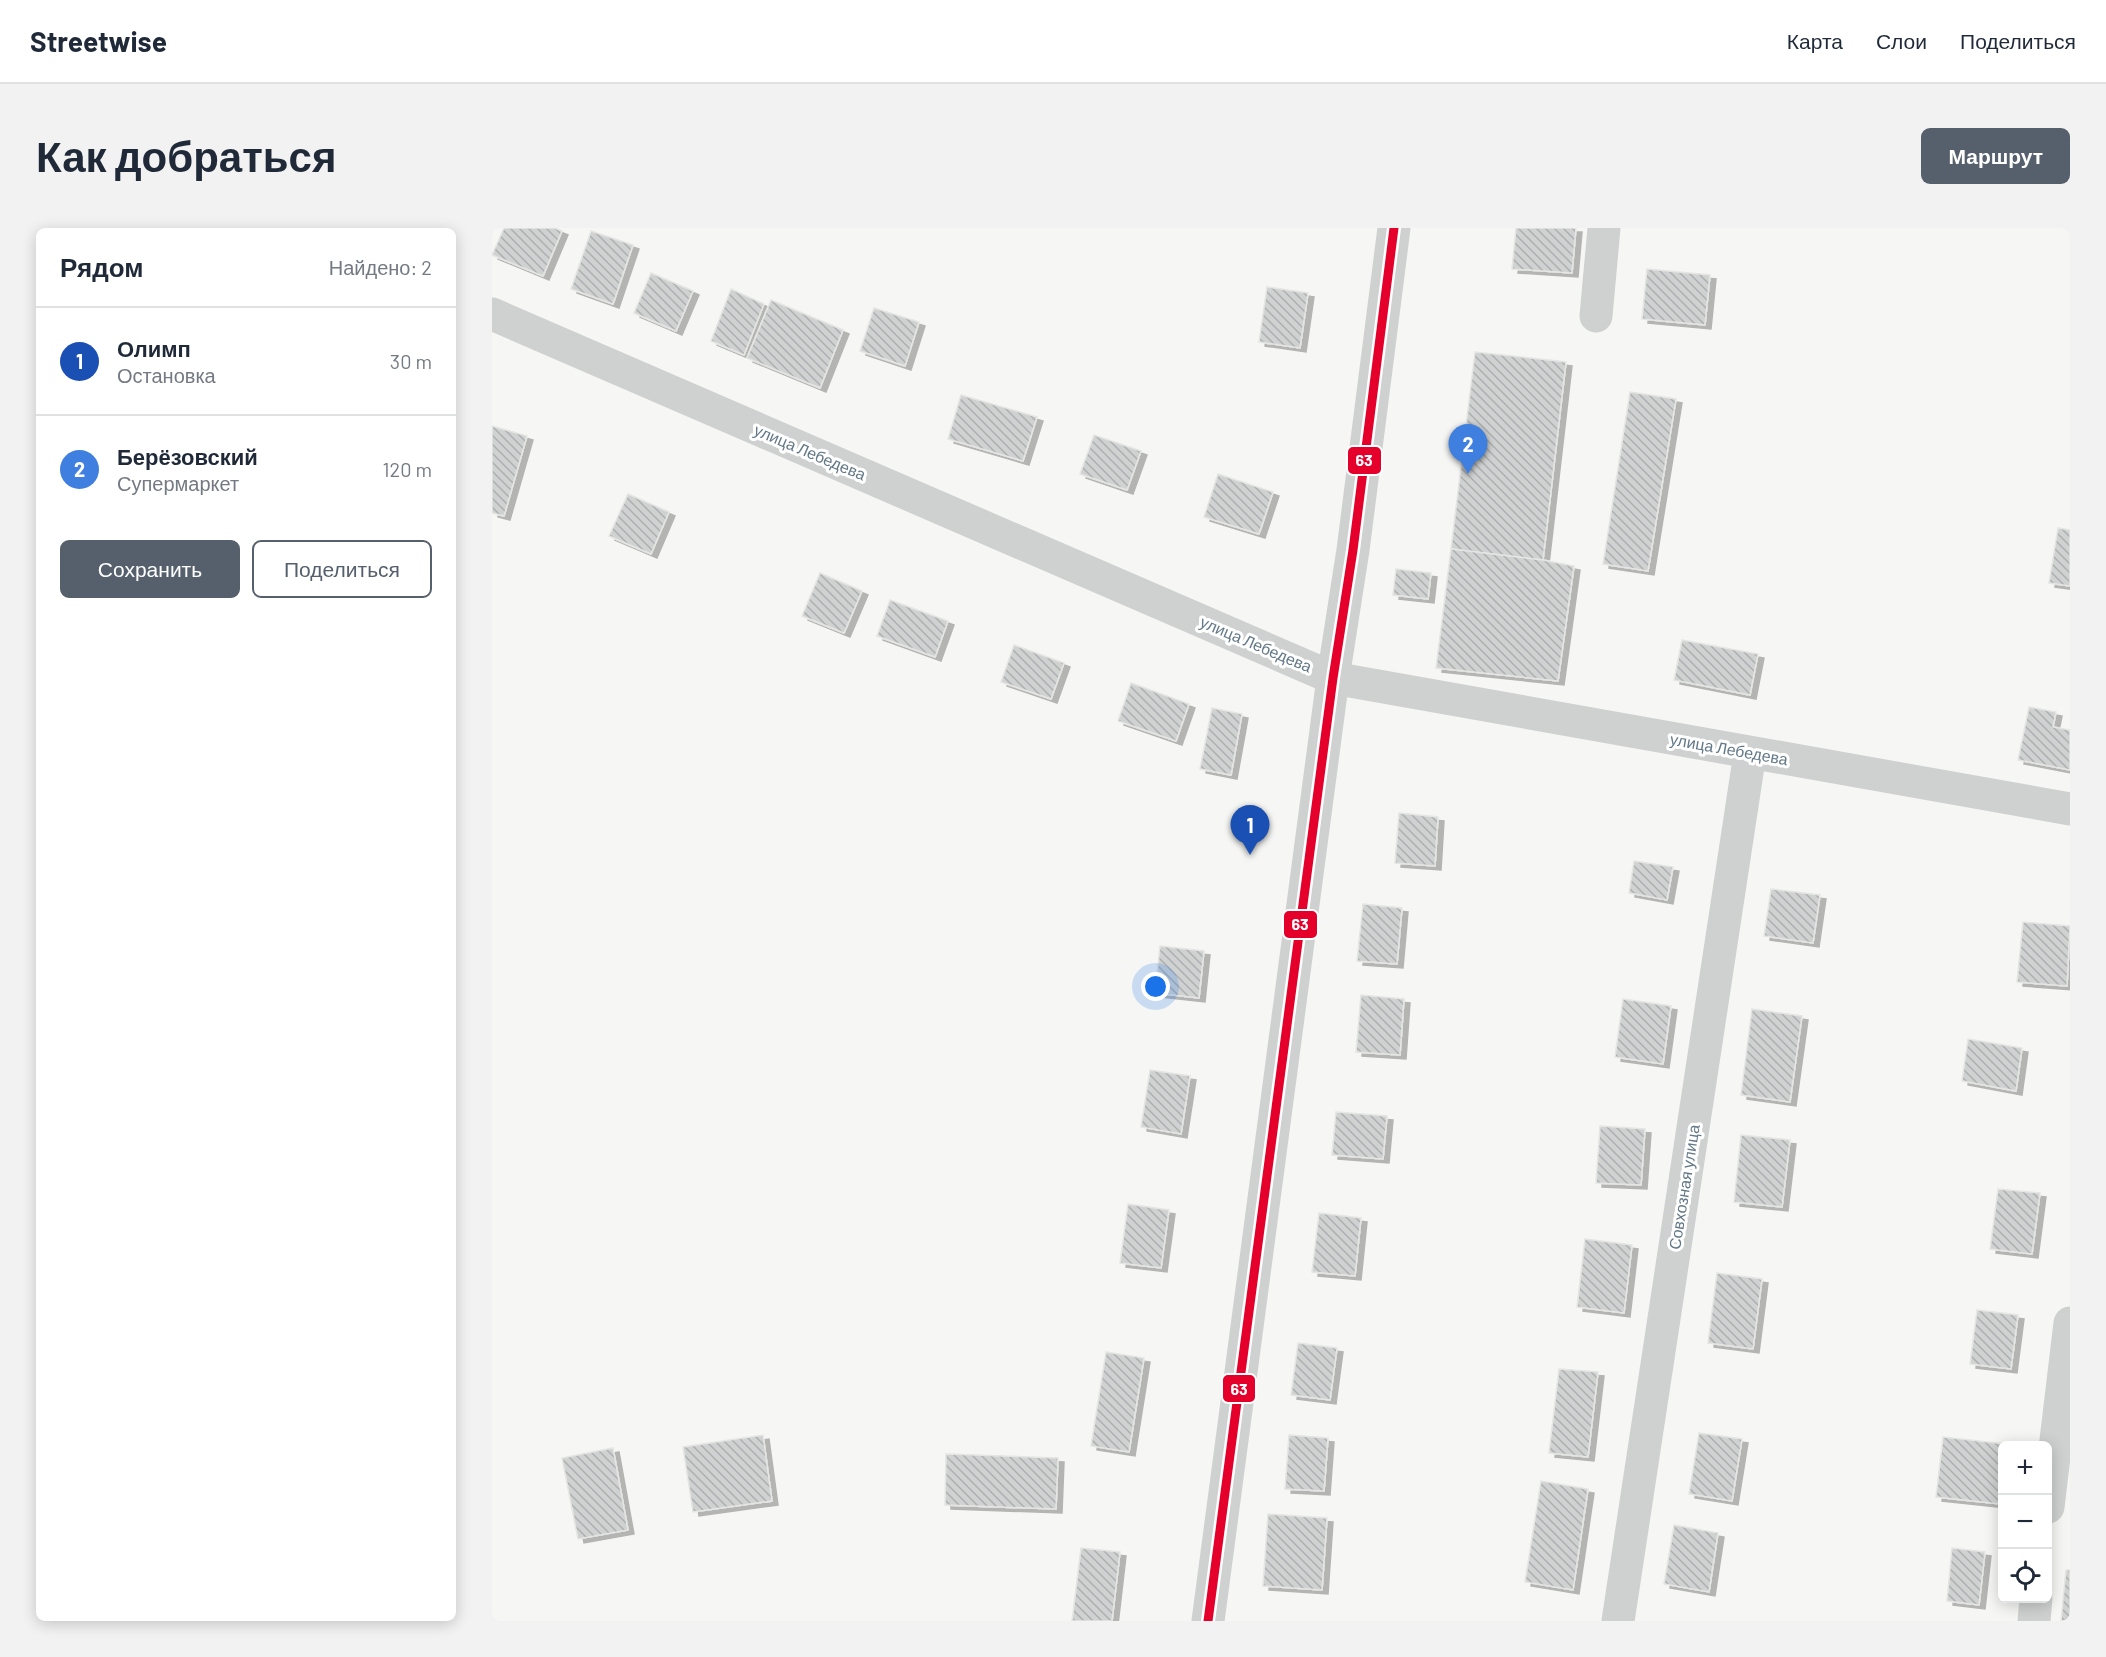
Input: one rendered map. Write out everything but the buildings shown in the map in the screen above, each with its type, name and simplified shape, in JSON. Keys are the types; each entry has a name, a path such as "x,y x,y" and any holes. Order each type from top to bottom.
{"street":[{"path":"1208,1621 1333,678 1353,550 1394,228"},
{"path":"1596,316 1604,228"},
{"name":"улица Лебедева","path":"492,314 1333,678 2070,809"},
{"name":"Совхозная улица","path":"1618,1621 1750,753"},
{"path":"2050,1495 2070,1323"},
{"path":"2034,1621 2036,1603"}],"transit line":[{"name":"63","path":"1208,1621 1333,678 1353,550 1394,228"}],"place":[{"name":"Берёзовский","path":"1468,474"},
{"name":"Олимп","path":"1250,855"}]}
